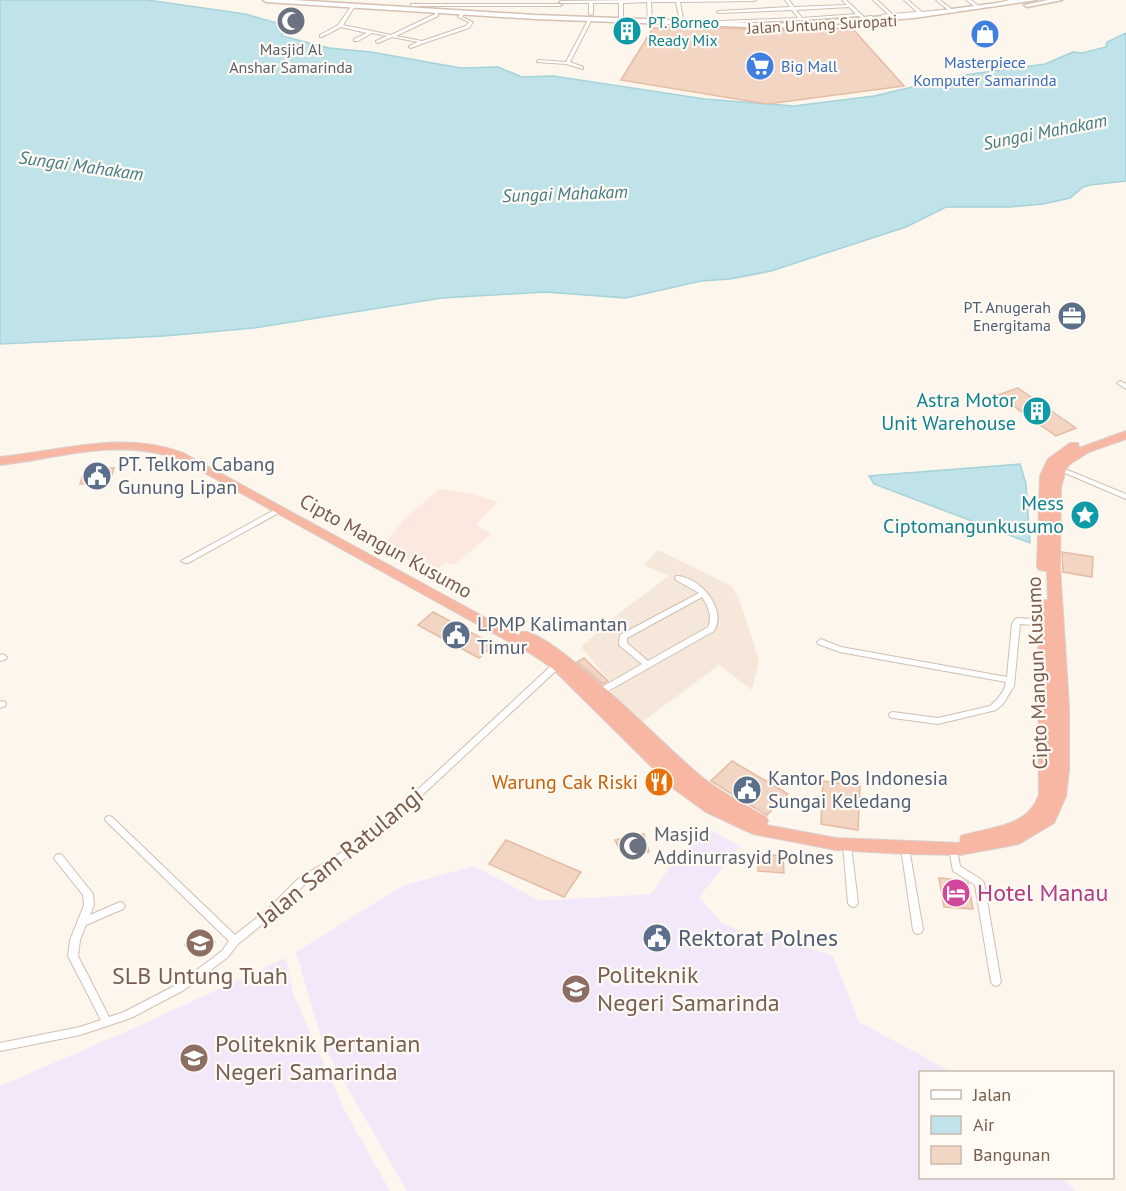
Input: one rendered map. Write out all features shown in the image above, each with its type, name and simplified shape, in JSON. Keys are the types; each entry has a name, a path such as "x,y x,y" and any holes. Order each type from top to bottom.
{"highway":[{"name":"Cipto Mangun Kusumo","path":"0,456 127,440 175,447 212,462 557,665 595,695 691,780 709,793 762,822 784,828 837,835 926,840 977,838 1023,826 1045,805 1047,795 1044,504 1046,476 1048,468 1058,456 1075,446 1126,428"},
{"path":"1060,469 1066,461 1085,449 1126,435"},
{"name":"Cipto Mangun Kusumo","path":"0,461 106,447 152,448 169,452 207,469 280,510 546,646 679,785 712,808 759,830 847,844 953,849 990,845 1013,840 1029,833 1048,819 1058,796 1061,770 1062,707 1053,567 1055,487 1060,469"}],"main road":[{"name":"Jalan Untung Suropati","path":"266,0 352,6 411,5 437,11 561,18 650,22 674,20 720,25 774,26 952,11 1033,0"},
{"path":"326,5 338,0"},
{"name":"Jalan Untung Suropati","path":"561,18 783,29 863,24 1059,0"}],"street":[{"path":"411,5 477,2 754,0"},
{"path":"787,0 801,19"},
{"path":"844,0 863,18"},
{"path":"875,0 892,16"},
{"path":"906,0 922,14"},
{"path":"939,0 952,11"},
{"path":"968,0 978,7 1001,1 1018,0"},
{"path":"645,1 650,22"},
{"path":"718,1 720,25"},
{"path":"561,2 561,18"},
{"path":"567,63 590,18 591,2"},
{"path":"621,2 621,20"},
{"path":"678,2 682,21 720,25 922,14"},
{"path":"321,36 340,26 352,6"},
{"path":"719,12 849,6"},
{"path":"378,42 437,15 437,11"},
{"path":"411,48 422,42 468,27 471,22 460,17 463,12"},
{"path":"340,26 422,42"},
{"path":"356,40 371,32"},
{"path":"389,43 398,38"},
{"path":"539,61 567,63 581,68"},
{"path":"1060,469 1126,497"},
{"path":"185,561 280,510"},
{"path":"595,695 713,627 716,619 704,593 680,578"},
{"path":"648,665 623,644 623,637 704,593"},
{"path":"893,715 938,721 993,708 1006,694 1010,680 1016,624 1018,621 1046,623"},
{"path":"821,642 840,649 1010,680"},
{"name":"Jalan Sam Ratulangi","path":"1,1044 80,1031 127,1015 180,987 225,954 235,942 272,911 301,882 371,838 557,665"},
{"path":"109,819 235,942"},
{"path":"847,844 853,903"},
{"path":"905,848 918,930"},
{"path":"953,849 956,868 979,884 996,982"},
{"path":"59,858 88,894 89,904 75,940 74,956 107,1022"},
{"path":"83,922 120,906"}],"shaded area":[{"path":"439,489 469,493 498,502 476,525 491,534 454,565 446,562 434,573 382,546 405,519"},
{"path":"658,550 732,586 739,599 759,660 752,690 719,665 642,722 611,694 613,685 581,647 618,614 669,576 644,565"},
{"name":"Politeknik Negeri Samarinda","path":"709,829 741,846 699,897 721,922 758,940 764,932 833,956 859,1022 950,1071 919,1071 919,1179 1063,1179 1076,1191 407,1191 323,1045 296,952 402,886 474,866 540,901 651,894 678,855"},
{"name":"Politeknik Pertanian Negeri Samarinda","path":"286,958 294,996 345,1111 390,1191 0,1191 0,1086 132,1029"}],"water":[{"name":"Sungai Mahakam","path":"0,0 147,0 245,14 284,25 282,36 329,48 371,52 461,68 498,67 522,77 553,76 705,99 794,106 874,96 964,75 1045,64 1073,52 1082,53 1106,47 1107,42 1126,33 1126,181 1090,185 1083,187 1070,198 1043,204 1009,207 946,207 906,227 771,271 730,279 701,281 626,298 545,292 442,298 254,328 164,336 0,344"},
{"path":"1020,464 1026,484 1030,543 874,484 869,476"}],"building":[{"name":"Big Mall","path":"670,26 774,30 852,28 904,86 767,104 621,80 653,28 670,28"},
{"name":"Astra Motor Unit Warehouse","path":"1018,388 1076,428 1056,436 998,395"},
{"name":"PT. Telkom Cabang Gunung Lipan","path":"114,468 109,483 80,484 85,469"},
{"path":"1062,552 1093,557 1092,577 1063,572"},
{"name":"LPMP Kalimantan Timur","path":"433,612 494,645 479,658 418,625"},
{"path":"584,658 608,681 603,684 577,662"},
{"name":"Kantor Pos Indonesia Sungai Keledang","path":"732,761 788,794 767,815 711,781"},
{"path":"823,781 860,786 858,830 821,824"},
{"name":"Masjid Addinurrasyid Polnes","path":"644,834 649,852 623,856 615,840"},
{"path":"506,840 581,872 564,897 489,864"},
{"path":"758,854 783,856 784,873 758,871"},
{"name":"Hotel Manau","path":"939,878 962,880 968,883 973,909 944,907"},
{"name":"SLB Untung Tuah","path":"209,932 215,942 191,954 185,945"}],"place":[{"name":"Masjid Al Anshar Samarinda","path":"291,21"},
{"name":"PT. Borneo Ready Mix","path":"627,31"},
{"name":"Masterpiece Komputer Samarinda","path":"985,34"},
{"name":"Big Mall","path":"760,66"},
{"name":"PT. Anugerah Energitama","path":"1072,316"},
{"name":"Astra Motor Unit Warehouse","path":"1037,411"},
{"name":"PT. Telkom Cabang Gunung Lipan","path":"97,476"},
{"name":"Mess Ciptomangunkusumo","path":"1085,515"},
{"name":"LPMP Kalimantan Timur","path":"456,635"},
{"name":"Warung Cak Riski","path":"659,782"},
{"name":"Kantor Pos Indonesia Sungai Keledang","path":"747,790"},
{"name":"Masjid Addinurrasyid Polnes","path":"633,846"},
{"name":"Hotel Manau","path":"956,893"},
{"name":"Rektorat Polnes","path":"657,938"},
{"name":"SLB Untung Tuah","path":"200,943"},
{"name":"Politeknik Negeri Samarinda","path":"576,989"},
{"name":"Politeknik Pertanian Negeri Samarinda","path":"194,1058"}]}
